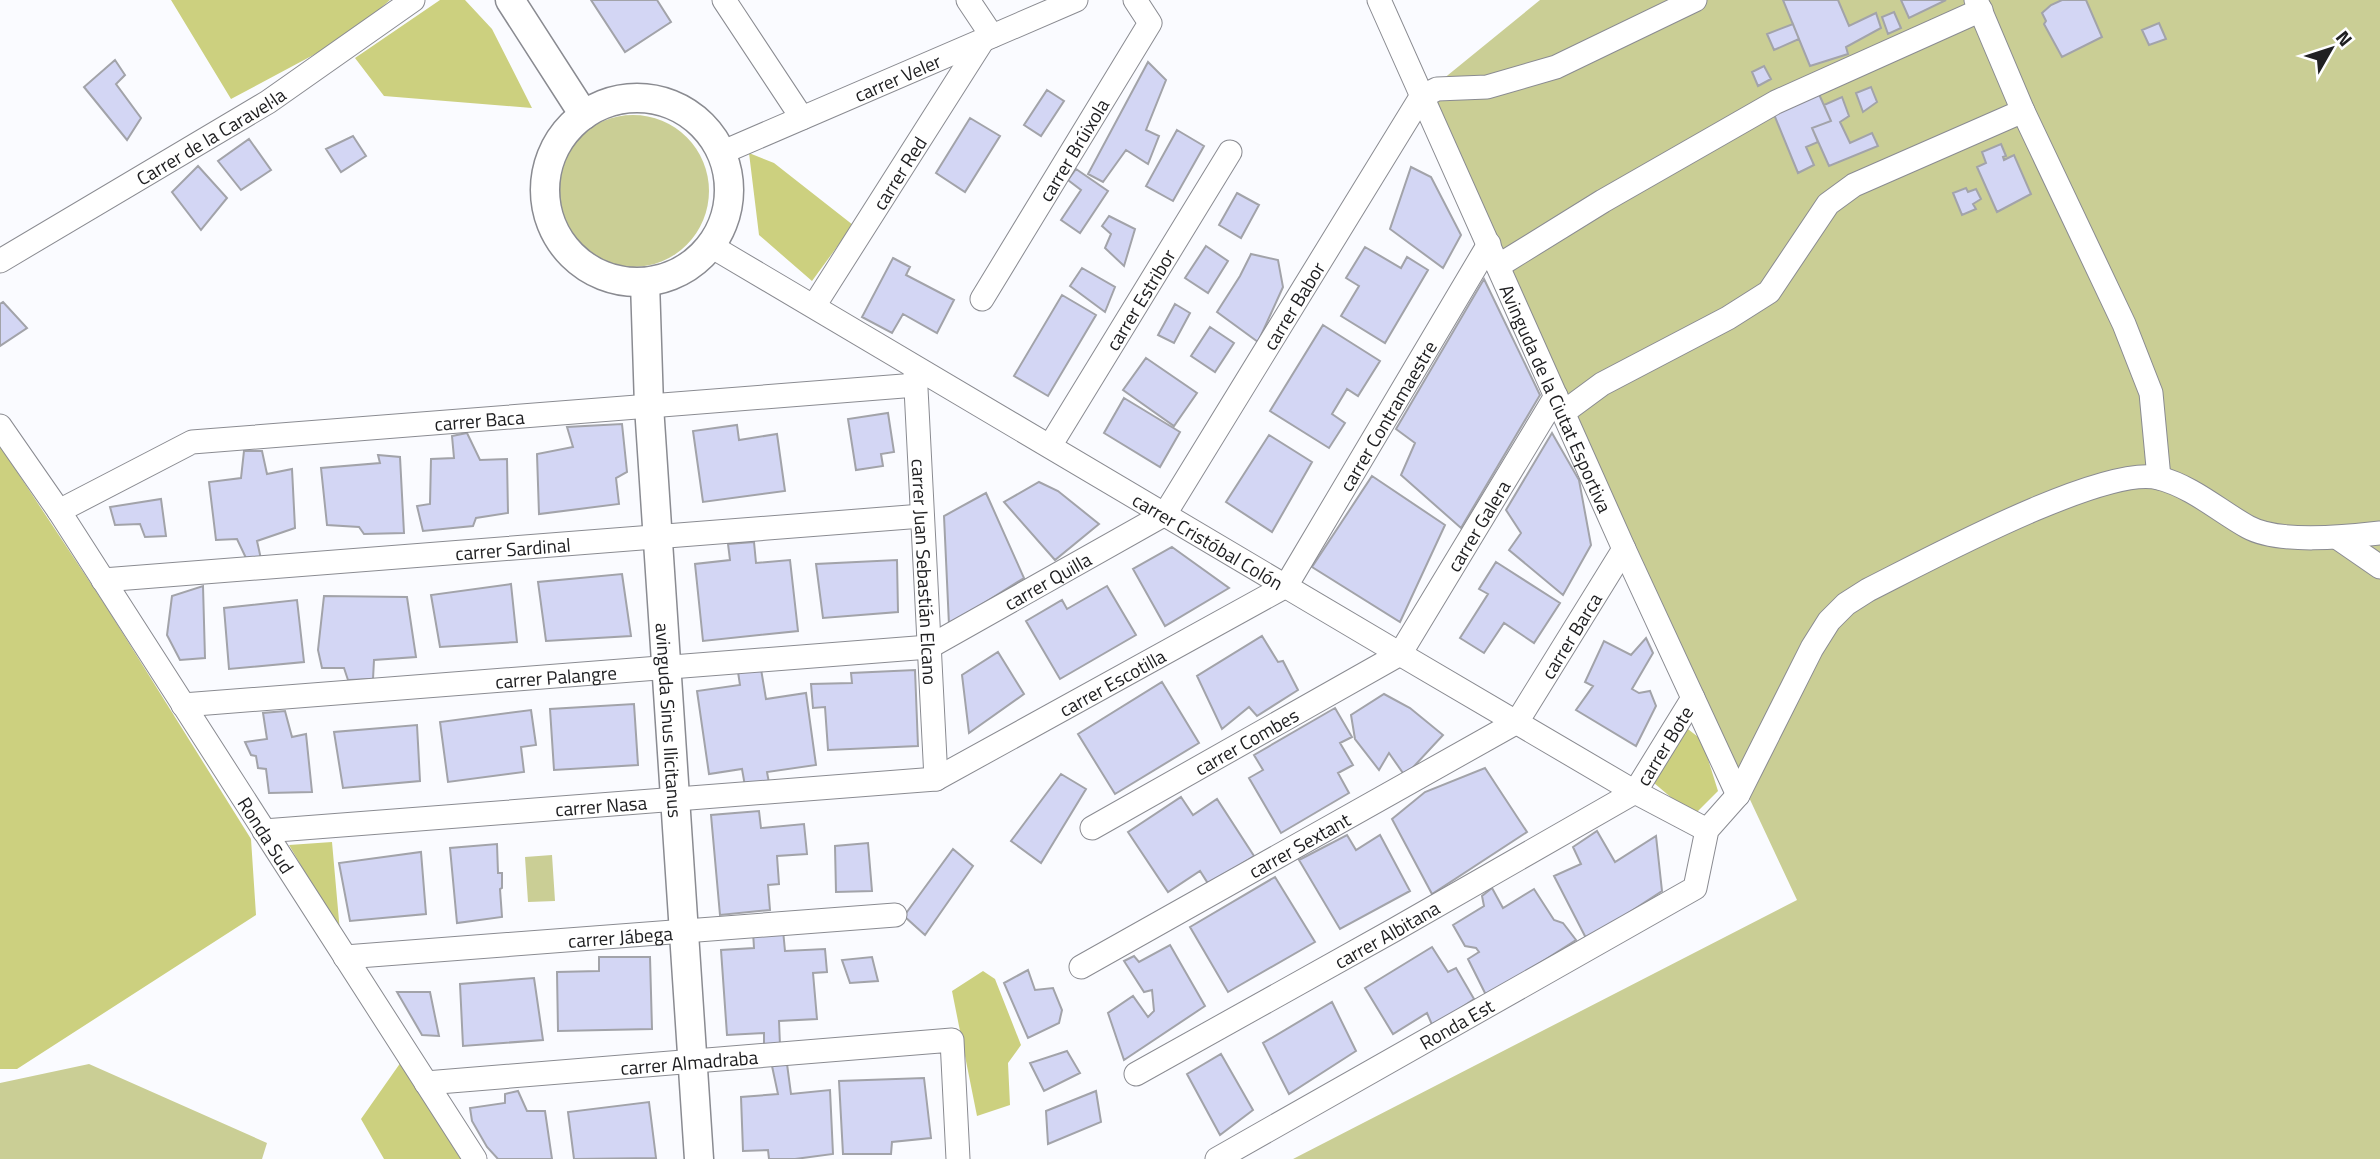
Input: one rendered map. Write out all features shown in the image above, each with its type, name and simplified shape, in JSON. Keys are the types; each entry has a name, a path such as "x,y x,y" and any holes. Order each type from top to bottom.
{"street":[{"name":"Carrer de la Caravel·la","path":"0,261 268,102 413,0"},
{"path":"510,0 584,114"},
{"path":"724,0 802,118"},
{"path":"968,0 987,38"},
{"name":"carrer Veler","path":"721,153 1076,0"},
{"name":"carrer Brúixola","path":"982,299 1150,23 1135,0"},
{"name":"Avinguda de la Ciutat Esportiva","path":"1379,0 1624,549 1738,795"},
{"path":"1421,97 1437,89 1488,87 1556,67 1695,0"},
{"path":"1498,266 1603,201 1776,102 1978,5 2023,111 2124,324 2151,393 2159,478"},
{"name":"carrer Red","path":"814,306 987,38"},
{"name":"carrer Babor","path":"1165,514 1421,97"},
{"path":"625,99 662,101 695,118 710,134 721,153 727,168 729,201 726,217 711,246 703,255 682,271 658,280 617,280 591,270 564,246 548,214 545,187 551,159 564,134 584,114 597,107 625,99"},
{"path":"1560,404 1728,318 1769,292 1828,204 1854,185 2023,111"},
{"name":"carrer Estribor","path":"1050,446 1230,152"},
{"name":"carrer Contramaestre","path":"1286,586 1489,244"},
{"name":"carrer Cristóbal Colón","path":"711,246 814,306 915,376 1050,446 1635,792 1707,830"},
{"name":"avinguda Sinus Ilicitanus","path":"645,282 649,406 699,1159"},
{"name":"carrer Baca","path":"59,511 192,442 649,406 915,376"},
{"name":"carrer Juan Sebastián Elcano","path":"915,376 936,779"},
{"name":"carrer Galera","path":"1400,654 1560,404"},
{"name":"Ronda Sud","path":"0,426 59,511 475,1159"},
{"path":"1707,830 1738,795 1812,648 1829,621 1846,604 1951,548 2070,495 2130,477 2145,476 2180,485 2251,529 2289,536 2338,538 2380,533"},
{"name":"carrer Quilla","path":"929,647 1165,514"},
{"name":"carrer Sardinal","path":"103,580 922,516"},
{"path":"2338,538 2380,567"},
{"name":"carrer Barca","path":"1517,722 1624,549"},
{"name":"carrer Escotilla","path":"936,779 1286,586"},
{"name":"carrer Palangre","path":"183,705 929,647"},
{"name":"carrer Combes","path":"1092,828 1400,654"},
{"name":"carrer Bote","path":"1635,792 1693,698"},
{"name":"carrer Sextant","path":"1081,967 1517,722"},
{"name":"carrer Nasa","path":"264,831 936,779"},
{"name":"carrer Albitana","path":"1136,1074 1635,792"},
{"name":"Ronda Est","path":"1217,1159 1695,888 1707,830"},
{"name":"carrer Jábega","path":"345,957 895,915"},
{"name":"carrer Almadraba","path":"426,1083 952,1040 958,1159"}],"green space":[{"path":"171,0 390,0 347,37 231,99"},
{"path":"440,0 465,0 492,29 532,108 384,96 355,58"},
{"path":"1540,0 2380,0 2380,1159 1293,1159 1797,900 1421,97"},
{"path":"633,115 662,121 687,137 703,162 709,191 703,220 687,245 662,261 633,267 604,261 579,245 563,220 557,191 563,162 579,137 604,121"},
{"path":"749,153 774,163 853,225 812,281 759,235"},
{"path":"0,446 107,608 251,839 256,915 17,1069 0,1069"},
{"path":"1684,726 1702,740 1718,791 1693,816 1654,783"},
{"path":"332,842 340,932 289,845"},
{"path":"552,855 555,901 528,902 525,857"},
{"path":"983,971 995,979 1021,1045 1008,1063 1010,1105 977,1116 952,991"},
{"path":"401,1062 464,1159 384,1159 361,1119"},
{"path":"89,1064 267,1143 262,1159 0,1159 0,1083"}],"building":[{"path":"591,0 657,0 671,22 625,52"},
{"path":"1783,0 1838,0 1849,26 1876,13 1881,28 1846,47 1848,54 1810,66"},
{"path":"1901,0 1946,0 1909,18"},
{"path":"2062,0 2086,0 2102,37 2062,57 2044,24 2046,21 2042,13"},
{"path":"1894,12 1901,28 1888,34 1882,17"},
{"path":"2159,23 2166,39 2149,45 2142,30"},
{"path":"1793,24 1799,39 1774,50 1767,34"},
{"path":"115,60 125,75 116,84 141,118 127,140 84,87"},
{"path":"1148,62 1166,80 1146,130 1159,136 1148,164 1126,150 1103,182 1088,174"},
{"path":"1764,66 1771,79 1758,86 1752,72"},
{"path":"1871,87 1877,102 1863,112 1856,93"},
{"path":"1047,90 1064,101 1041,136 1024,125"},
{"path":"1818,92 1831,121 1812,128 1818,142 1806,147 1814,165 1798,173 1773,112"},
{"path":"1842,97 1849,116 1840,122 1850,143 1872,133 1878,146 1829,166 1812,128 1831,121 1824,105"},
{"path":"970,118 1000,136 965,192 936,173"},
{"path":"1177,130 1204,146 1173,201 1146,186"},
{"path":"353,136 366,156 341,172 326,149"},
{"path":"249,139 271,170 241,190 218,161"},
{"path":"2001,144 2006,156 2003,157 2004,160 2014,155 2031,194 1997,212 1977,167 1986,163 1982,152"},
{"path":"198,166 227,198 201,230 172,192"},
{"path":"1411,167 1431,177 1461,235 1443,268 1390,229"},
{"path":"1076,169 1108,191 1080,233 1061,220 1081,190 1068,180"},
{"path":"1966,188 1968,192 1976,189 1981,199 1973,204 1976,209 1962,215 1953,193"},
{"path":"1237,193 1259,205 1241,238 1219,225"},
{"path":"1109,216 1135,229 1124,266 1105,248 1111,234 1102,226"},
{"path":"1206,246 1228,261 1208,293 1185,278"},
{"path":"1365,247 1401,268 1407,257 1428,270 1385,343 1341,316 1359,286 1346,278"},
{"path":"1251,254 1278,260 1283,287 1258,342 1217,312"},
{"path":"893,258 910,267 906,275 954,300 937,333 903,314 892,333 862,317"},
{"path":"1082,268 1115,287 1105,312 1070,286"},
{"path":"1484,279 1540,395 1461,528 1401,475 1415,443 1396,429"},
{"path":"1062,295 1096,315 1048,396 1014,376"},
{"path":"3,302 27,328 0,346 0,304"},
{"path":"1175,304 1190,313 1174,343 1158,335"},
{"path":"1323,325 1380,361 1358,396 1347,389 1332,414 1345,423 1329,448 1270,411"},
{"path":"1210,327 1234,343 1215,372 1191,356"},
{"path":"1146,358 1197,393 1174,426 1123,390"},
{"path":"1124,398 1180,432 1160,467 1104,433"},
{"path":"888,413 894,452 881,454 883,466 856,470 848,419"},
{"path":"622,424 627,472 616,478 619,504 539,514 537,454 573,447 567,427"},
{"path":"737,425 739,440 777,434 785,491 703,502 693,431"},
{"path":"467,433 480,460 507,459 508,513 476,518 473,526 423,531 417,506 430,504 431,459 454,458 452,436"},
{"path":"1552,433 1579,480 1591,545 1563,595 1509,550 1521,533 1506,510"},
{"path":"1269,435 1312,462 1272,532 1226,502"},
{"path":"244,451 262,451 267,474 292,469 295,528 257,541 261,559 246,558 237,539 216,540 209,482 241,478"},
{"path":"378,455 400,457 404,533 364,534 359,527 327,525 321,468 380,463"},
{"path":"1372,476 1445,525 1400,622 1312,567"},
{"path":"1039,482 1058,491 1099,524 1055,560 1004,502"},
{"path":"986,493 1024,578 949,625 944,516"},
{"path":"161,499 166,536 145,537 140,524 115,525 110,507"},
{"path":"754,542 756,563 790,560 798,631 703,641 695,564 730,560 728,544"},
{"path":"1172,547 1229,588 1165,626 1133,569"},
{"path":"897,560 898,612 823,618 816,564"},
{"path":"1496,562 1560,603 1534,643 1504,623 1484,653 1460,638 1488,594 1479,589"},
{"path":"622,574 631,636 546,641 538,582"},
{"path":"511,584 517,642 440,647 431,595"},
{"path":"203,586 205,658 180,660 167,635 172,596"},
{"path":"1107,586 1136,635 1060,679 1026,621 1062,600 1067,609"},
{"path":"324,596 407,597 416,657 374,660 373,679 348,680 344,668 322,668 318,650"},
{"path":"297,600 304,662 229,669 224,608"},
{"path":"1262,636 1278,662 1283,661 1298,690 1257,716 1249,707 1222,729 1197,676"},
{"path":"1646,638 1653,653 1632,689 1639,693 1650,691 1656,706 1636,746 1576,710 1593,686 1585,682 1604,641 1631,655"},
{"path":"998,652 1024,694 969,733 962,675"},
{"path":"761,669 766,699 806,693 816,765 767,772 769,783 745,786 742,769 709,774 697,691 740,685 738,672"},
{"path":"915,670 918,746 828,750 825,707 813,708 811,684 852,683 851,673"},
{"path":"1162,682 1199,743 1115,794 1078,734"},
{"path":"1384,694 1410,708 1443,735 1405,776 1389,753 1379,770 1355,739 1351,715"},
{"path":"634,704 638,765 554,770 550,709"},
{"path":"1335,708 1352,737 1340,743 1353,765 1338,773 1349,793 1281,833 1249,778 1263,770 1254,755"},
{"path":"531,710 536,745 521,747 524,772 448,782 440,722"},
{"path":"285,711 292,737 306,734 312,792 269,793 266,769 258,768 256,756 251,755 245,742 267,739 263,713"},
{"path":"417,725 420,781 343,788 334,732"},
{"path":"1485,768 1527,832 1432,894 1392,819 1425,792"},
{"path":"1061,774 1086,789 1041,863 1011,841"},
{"path":"1181,797 1193,815 1217,799 1254,856 1209,885 1200,871 1168,892 1128,832"},
{"path":"759,811 761,828 804,824 807,854 777,856 779,884 768,885 770,910 720,915 711,815"},
{"path":"1597,831 1615,862 1656,836 1662,891 1587,940 1554,876 1581,864 1573,847"},
{"path":"1347,835 1356,850 1380,835 1410,891 1340,929 1299,860"},
{"path":"868,843 872,891 836,892 835,846"},
{"path":"497,844 498,873 502,873 502,917 457,923 450,848"},
{"path":"953,849 973,866 925,935 904,916"},
{"path":"421,852 426,914 350,921 339,863"},
{"path":"1275,877 1315,942 1228,992 1190,927"},
{"path":"1492,888 1503,908 1534,889 1554,920 1563,923 1576,940 1487,997 1468,959 1479,952 1476,948 1465,946 1453,925 1484,906 1482,896"},
{"path":"783,930 785,951 825,949 827,972 813,973 817,1019 779,1021 780,1045 764,1046 764,1033 727,1035 721,950 754,948 753,932"},
{"path":"1170,945 1205,1006 1124,1060 1108,1013 1133,996 1148,1017 1154,1011 1152,990 1144,992 1124,961 1134,956 1139,962"},
{"path":"1432,947 1448,972 1456,968 1474,999 1433,1027 1427,1013 1393,1034 1365,988"},
{"path":"599,957 650,957 652,1029 558,1031 557,972 599,971"},
{"path":"872,957 878,981 850,983 842,960"},
{"path":"1028,970 1035,990 1053,988 1062,1010 1059,1023 1028,1038 1004,983"},
{"path":"534,978 543,1040 463,1046 460,984"},
{"path":"397,992 430,992 439,1036 422,1035"},
{"path":"1332,1002 1356,1051 1289,1094 1263,1043"},
{"path":"1067,1051 1080,1073 1044,1091 1030,1063"},
{"path":"1221,1054 1253,1110 1220,1135 1187,1074"},
{"path":"787,1064 791,1094 830,1090 833,1154 769,1159 768,1150 743,1151 741,1097 778,1094 772,1066"},
{"path":"924,1078 931,1138 892,1142 891,1154 843,1154 839,1081"},
{"path":"518,1091 527,1111 545,1111 552,1159 498,1159 487,1147 472,1121 470,1108 505,1103 505,1094"},
{"path":"1096,1091 1101,1122 1048,1144 1046,1111"},
{"path":"649,1102 656,1158 574,1159 568,1112"}]}
